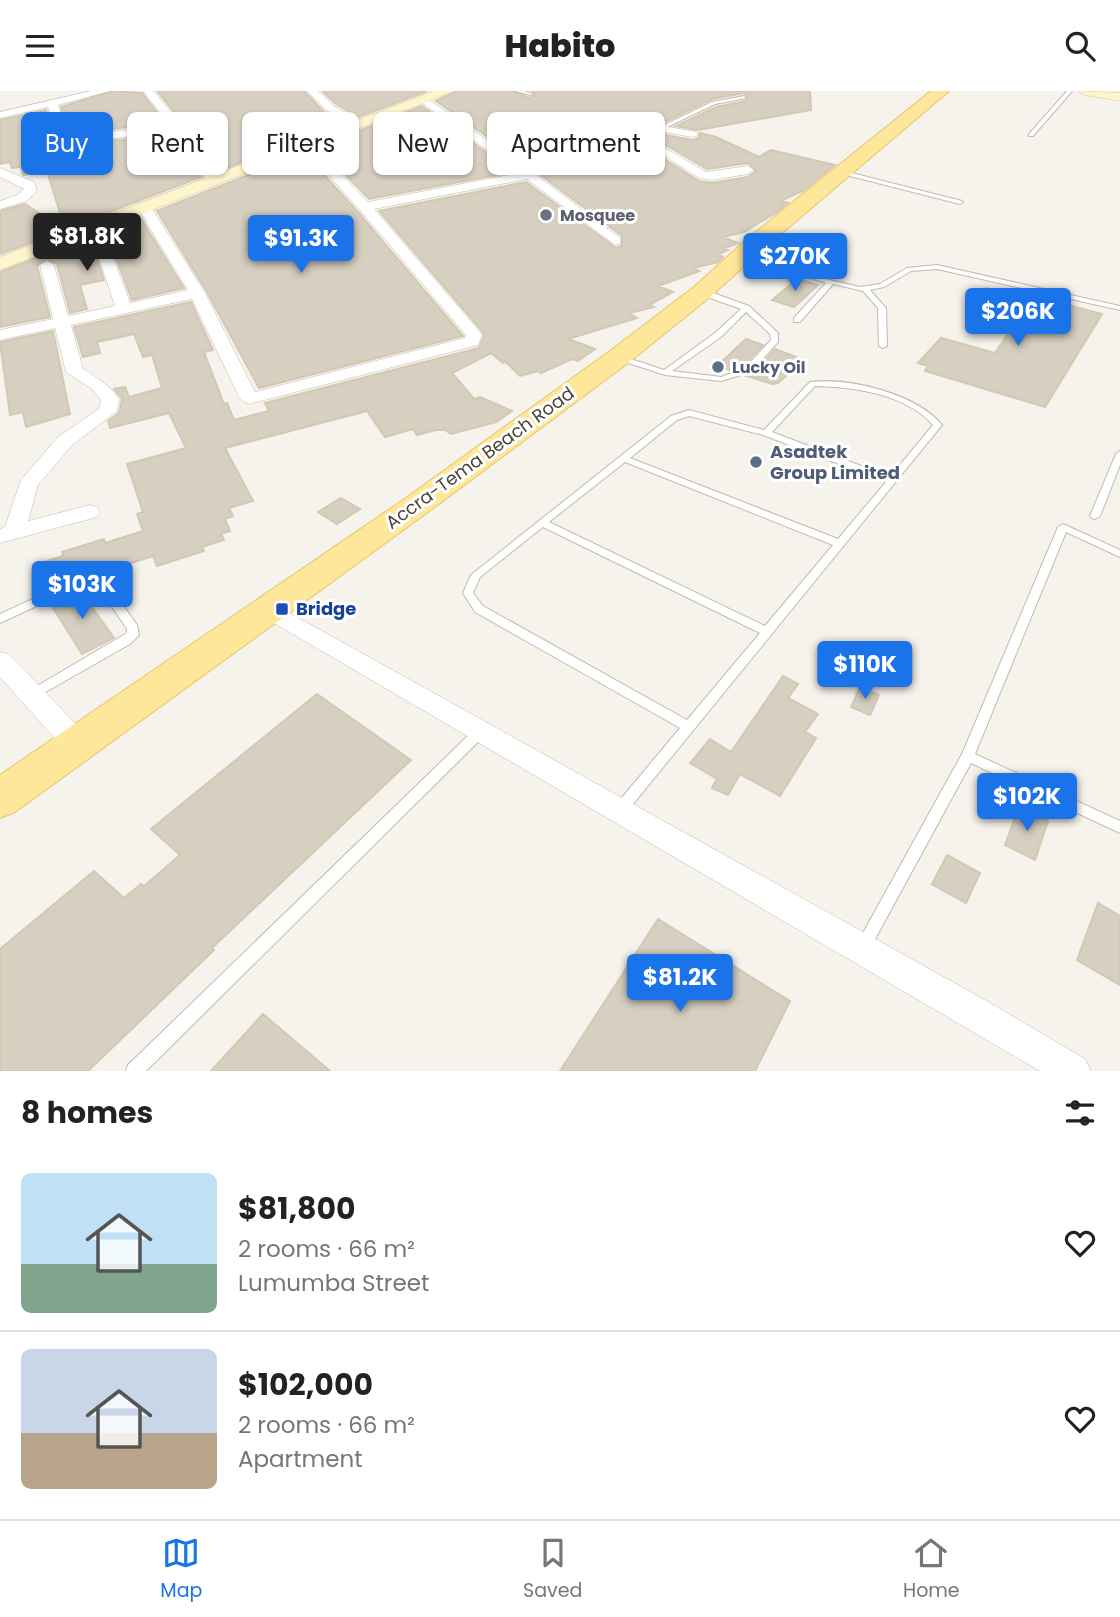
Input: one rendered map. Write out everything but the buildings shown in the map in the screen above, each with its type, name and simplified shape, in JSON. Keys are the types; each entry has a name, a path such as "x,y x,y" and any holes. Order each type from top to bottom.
{"main road":[{"name":"Accra-Tema Beach Road","path":"0,799 270,610 619,357 702,292 754,245 941,91"},
{"path":"1085,91 1120,95"},
{"path":"1111,91 1120,95"},
{"path":"360,124 435,94"},
{"path":"0,264 242,170"}],"street":[{"path":"0,115 104,91"},
{"path":"148,91 166,112"},
{"path":"312,91 330,107 360,124"},
{"path":"435,94 487,139"},
{"path":"52,103 63,140 67,142 127,134"},
{"path":"665,129 693,134"},
{"path":"665,151 703,175 748,170"},
{"path":"0,172 30,185 31,190 22,198 0,205"},
{"path":"209,175 213,181"},
{"path":"144,207 197,293 250,399 472,341 474,335 335,175"},
{"path":"365,207 506,175"},
{"path":"529,175 615,241"},
{"path":"102,246 124,308"},
{"path":"8,534 28,484 65,441 108,411 110,399 98,386 75,372 47,265"},
{"path":"0,335 197,293"},
{"path":"8,534 90,512"},
{"path":"270,610 619,811 863,947 1073,1071"},
{"path":"0,661 78,745"}],"lane":[{"path":"517,91 531,94"},
{"path":"1031,135 1070,91"},
{"path":"665,126 713,103 744,97"},
{"path":"844,173 960,202"},
{"path":"754,245 781,254 807,274 830,283 865,289 882,286 909,269 937,267 1119,305"},
{"path":"797,320 830,283"},
{"path":"865,289 882,308 883,346"},
{"path":"619,357 665,373 721,379 748,370 775,340 774,333 746,308 702,292"},
{"path":"665,373 718,335 746,308"},
{"path":"619,811 938,425 931,414 913,404 835,383 813,384 765,433"},
{"path":"688,727 479,610 468,593 476,575 674,418 689,413 765,433 892,481"},
{"path":"1095,516 1120,454"},
{"path":"624,458 840,544"},
{"path":"542,523 767,632"},
{"path":"863,947 968,756 1063,527 1120,554"},
{"path":"0,619 82,581 92,579 100,581 133,628 133,635 126,641 31,695"},
{"path":"134,1071 481,731"},
{"path":"968,756 1120,827"}],"place":[{"name":"Mosquee","path":"546,215"},
{"name":"Lucky Oil","path":"718,367"},
{"name":"Asadtek Group Limited","path":"756,462"},
{"name":"Bridge","path":"282,609"}]}
